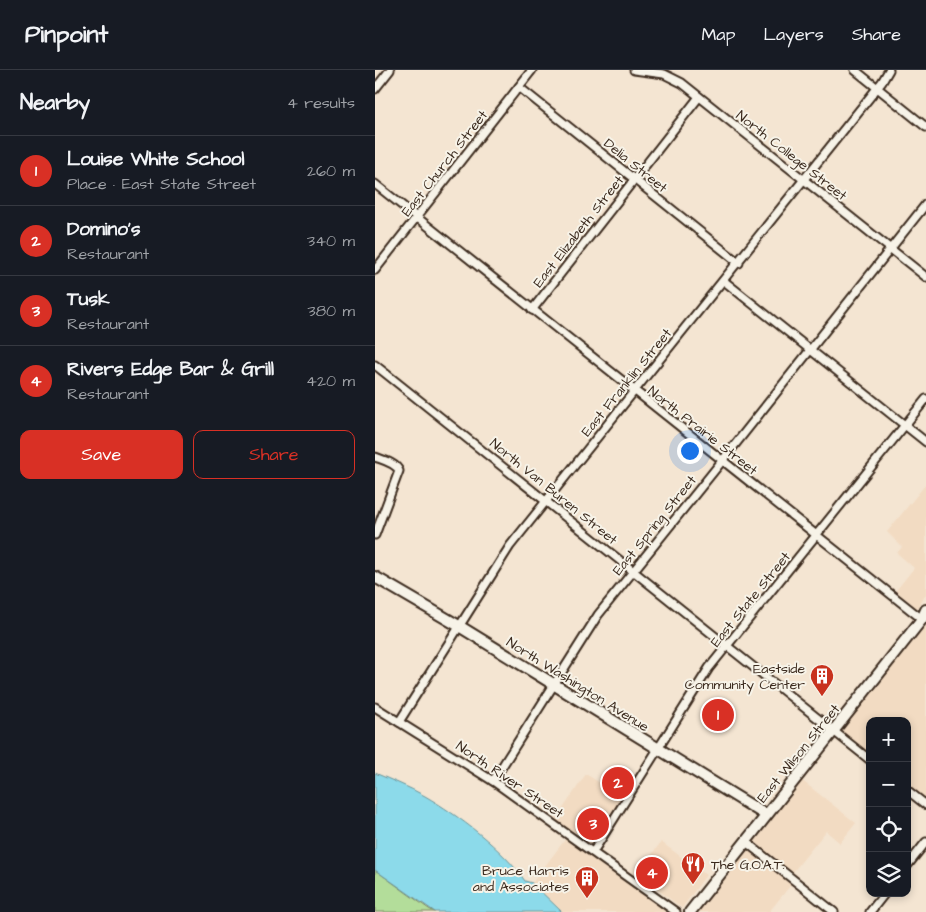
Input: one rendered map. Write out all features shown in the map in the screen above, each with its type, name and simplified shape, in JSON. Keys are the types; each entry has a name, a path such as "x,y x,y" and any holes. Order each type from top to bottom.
{"main road":[{"name":"North Washington Avenue","path":"375,577 459,626 766,816"},
{"name":"East Wilson Street","path":"694,910 766,816 925,617"}],"street":[{"path":"375,89 390,70"},
{"name":"East Church Street","path":"375,270 532,70"},
{"name":"North College Street","path":"634,70 657,72 670,76 682,83 926,277"},
{"path":"855,70 926,127"},
{"name":"East Franklin Street","path":"399,722 510,546 878,88 889,70"},
{"name":"Delia Street","path":"519,87 739,262"},
{"name":"East Elizabeth Street","path":"532,310 699,97"},
{"name":"North Prairie Street","path":"375,184 817,536 925,617"},
{"name":"East Spring Street","path":"493,781 598,615 926,204"},
{"path":"724,281 926,442"},
{"name":"North Van Buren Street","path":"375,365 866,757"},
{"name":"East State Street","path":"593,852 693,692 727,646 926,399"},
{"path":"375,457 394,465 399,472 375,535"},
{"name":"North River Street","path":"375,707 493,781 676,912"},
{"path":"911,793 926,805"},
{"path":"746,842 834,912"},
{"path":"911,861 926,842"},
{"path":"870,912 882,897"}],"shaded area":[{"path":"926,484 926,594 916,611 894,593 914,568 897,553 902,547 887,532"},
{"path":"923,624 926,626 926,800 911,788 911,717 866,717 866,752 839,731"},
{"path":"618,772 634,781 592,849 554,822 586,774 608,788"},
{"path":"800,779 856,823 840,843 826,831 793,872 798,876 769,912 696,912"},
{"path":"567,837 669,912 562,912 532,883"},
{"path":"661,842 706,875 682,908 637,874"}],"green space":[{"path":"375,870 429,909 435,912 375,912"}],"water":[{"path":"375,773 425,796 466,823 493,845 525,881 532,883 562,912 435,912 375,870"}],"place":[{"name":"Eastside Community Center","path":"822,697"},
{"name":"Louise White School","path":"718,715"},
{"name":"Domino's","path":"618,783"},
{"name":"Tusk","path":"593,824"},
{"name":"Rivers Edge Bar & Grill","path":"652,873"},
{"name":"The G.O.A.T.","path":"693,885"},
{"name":"Bruce Harris and Associates","path":"587,899"}]}
